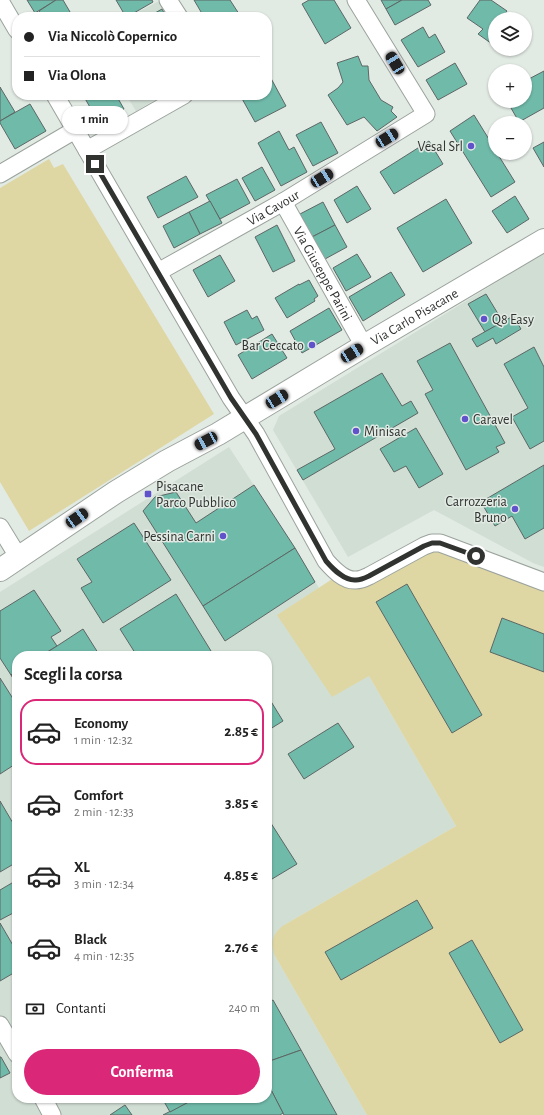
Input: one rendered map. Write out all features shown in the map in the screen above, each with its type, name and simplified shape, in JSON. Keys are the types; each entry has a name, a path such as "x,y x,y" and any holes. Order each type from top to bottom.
{"street":[{"path":"168,0 176,12"},
{"name":"Via Cavour","path":"158,272 283,202 426,114 356,0"},
{"path":"0,1 12,21"},
{"path":"58,100 231,398 256,434 326,561 333,568 340,574 354,580 361,579 424,546 432,543 440,543 544,582"},
{"path":"87,150 175,100"},
{"path":"0,174 75,130"},
{"name":"Via Giuseppe Parini","path":"283,202 364,346"},
{"name":"Via Carlo Pisacane","path":"0,570 116,492 167,461 218,434 544,240"},
{"path":"0,527 19,558"},
{"path":"0,1025 12,1045"},
{"path":"45,1103 52,1115"}],"shaded area":[{"path":"159,1 166,12 138,12"},
{"path":"129,100 155,100 136,111"},
{"path":"49,159 54,168 63,164 214,414 29,531 0,482 0,188"},
{"path":"544,253 544,567 533,563 434,510 348,557 273,430 279,416"},
{"path":"229,447 295,548 319,588 278,615 369,676 456,826 284,925 275,956 367,1115 0,1115 0,592"},
{"path":"424,546 544,582 544,1115 367,1115 273,951 273,939 280,928 284,925 456,826 369,676 332,697 277,615 340,574 347,578"}],"building":[{"path":"27,0 56,0 37,12 34,12"},
{"path":"56,0 63,0 70,12 40,12"},
{"path":"116,0 152,0 153,2 136,12 123,12"},
{"path":"194,0 230,0 238,12 201,12"},
{"path":"309,0 334,0 351,28 325,44 302,4"},
{"path":"381,0 402,0 386,9"},
{"path":"402,0 428,0 431,5 395,25 386,9"},
{"path":"480,0 491,0 507,11 488,12 488,41 478,34 483,29 467,18"},
{"path":"162,9 164,12 157,12"},
{"path":"423,27 429,38 435,34 445,52 418,67 401,40"},
{"path":"358,56 362,66 368,66 369,80 381,100 393,107 391,111 397,117 377,131 364,117 347,125 328,95 338,88 343,82 337,63"},
{"path":"455,63 467,84 438,100 426,80"},
{"path":"544,71 544,108 530,116 516,116 511,108 532,108 532,77"},
{"path":"272,80 286,106 255,122 243,100 272,100"},
{"path":"0,87 15,112 0,121"},
{"path":"86,100 119,100 124,109 99,123"},
{"path":"30,104 46,131 15,149 0,121"},
{"path":"474,115 488,138 488,160 501,160 515,182 491,197 450,131"},
{"path":"321,122 338,153 313,166 296,135"},
{"path":"279,131 289,150 294,147 307,172 281,186 258,143"},
{"path":"429,141 443,164 394,194 380,172"},
{"path":"544,142 544,167 533,148"},
{"path":"262,167 275,190 255,201 242,178"},
{"path":"186,176 198,197 158,218 147,197"},
{"path":"237,179 250,203 220,219 206,195"},
{"path":"357,186 371,209 347,223 334,200"},
{"path":"515,196 529,219 507,233 492,211"},
{"path":"446,199 472,243 423,272 397,228"},
{"path":"210,201 222,223 200,234 189,212"},
{"path":"323,202 335,225 312,237 300,214"},
{"path":"189,212 200,234 174,248 163,226"},
{"path":"277,225 295,261 273,272 255,237"},
{"path":"335,225 347,247 325,259 312,237"},
{"path":"357,254 371,277 346,291 333,268"},
{"path":"220,255 235,281 208,297 193,270"},
{"path":"391,272 405,295 363,321 349,297"},
{"path":"309,280 318,296 314,299 315,301 287,318 275,298"},
{"path":"486,294 503,322 485,332 468,304"},
{"path":"329,308 342,330 302,353 290,331"},
{"path":"247,310 252,319 257,316 264,330 236,345 224,322"},
{"path":"513,316 521,329 496,344 493,338 477,347 472,339"},
{"path":"272,334 287,358 252,379 238,355"},
{"name":"Caravel","path":"450,343 505,443 496,447 499,452 466,470 425,394 433,390 417,361"},
{"path":"534,347 544,367 544,441 530,449 512,417 528,408 504,364"},
{"name":"Minisac","path":"382,373 402,406 411,401 418,413 303,480 297,470 335,449 314,412"},
{"path":"416,428 443,474 419,488 406,466 394,472 380,449"},
{"name":"Carrozzeria Bruno","path":"544,465 544,528 525,539 512,516 495,526 481,502"},
{"name":"Pessina Carni","path":"254,485 295,548 203,606 143,511 155,497 176,492 196,523"},
{"path":"134,523 171,580 103,623 81,588 92,582 77,559"},
{"path":"295,548 315,582 225,641 203,606"},
{"path":"407,584 482,715 452,733 376,602"},
{"path":"34,590 61,631 51,637 57,646 49,651 12,651 11,675 0,658 0,611"},
{"path":"176,594 211,651 134,651 120,629"},
{"path":"502,618 544,634 544,672 490,652"},
{"path":"83,629 97,651 49,651"},
{"path":"0,678 12,697 12,766 0,774"},
{"path":"272,703 283,721 272,728"},
{"path":"338,723 354,747 304,779 288,754"},
{"path":"0,801 12,821 12,865 0,872"},
{"path":"272,825 297,864 272,879"},
{"path":"12,883 12,914 0,920 0,890"},
{"path":"417,900 433,928 341,980 325,952"},
{"path":"0,923 12,944 12,974 0,981"},
{"path":"472,940 523,1030 500,1043 449,953"},
{"path":"272,1000 301,1050 272,1060"},
{"path":"301,1050 337,1115 284,1115 272,1092 272,1060"},
{"path":"0,1057 10,1073 0,1078"},
{"path":"272,1092 283,1113 280,1115 163,1115 186,1103 272,1103"},
{"path":"165,1103 187,1103 170,1112"},
{"path":"125,1105 132,1115 110,1115"}],"place":[{"name":"Vesal Srl","path":"471,146"},
{"name":"Q8 Easy","path":"484,319"},
{"name":"Bar Ceccato","path":"312,345"},
{"name":"Caravel","path":"465,419"},
{"name":"Minisac","path":"356,431"},
{"name":"Pisacane Parco Pubblico","path":"148,494"},
{"name":"Carrozzeria Bruno","path":"515,509"},
{"name":"Pessina Carni","path":"223,536"}],"route":[{"path":"95,164 231,398 256,434 326,561 340,574 354,580 369,576 432,543 440,543 476,556"}]}
